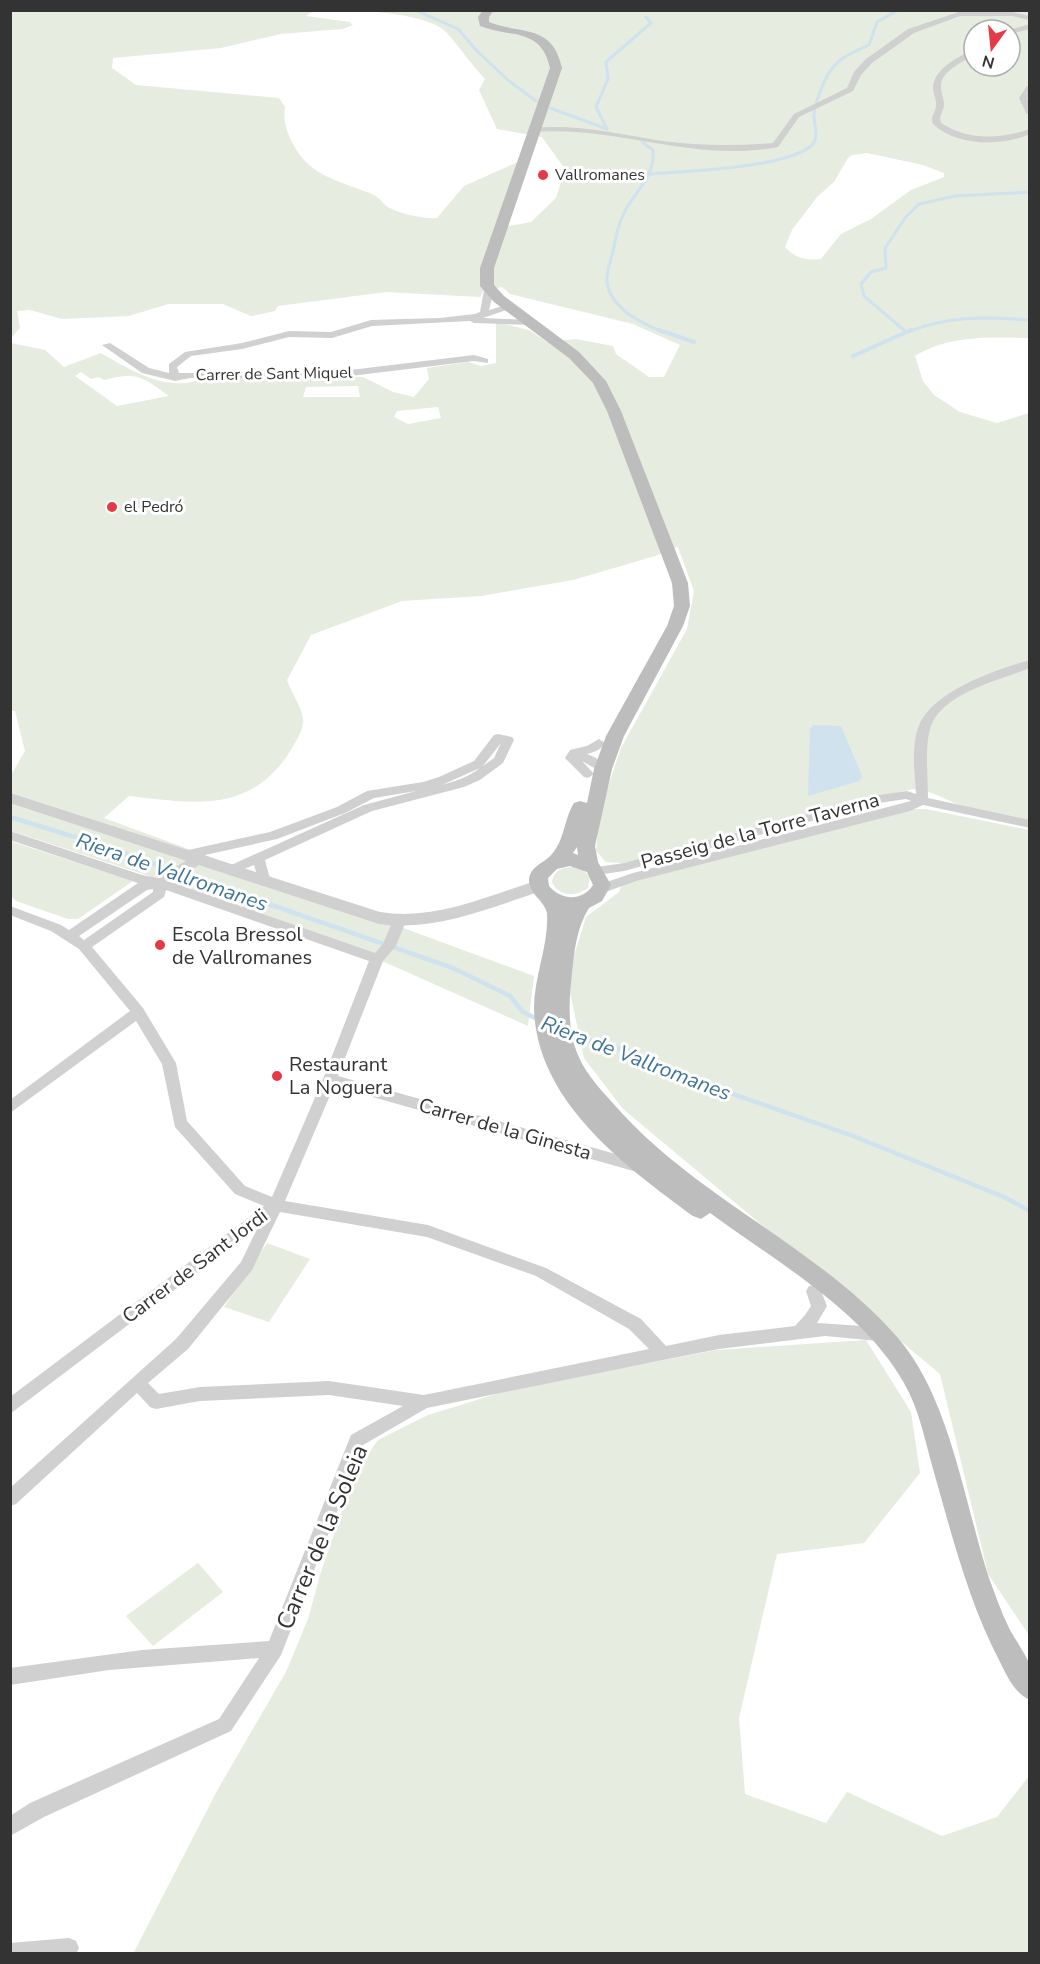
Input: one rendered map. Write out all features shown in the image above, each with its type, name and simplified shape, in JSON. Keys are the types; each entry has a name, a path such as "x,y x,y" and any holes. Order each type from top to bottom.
{"main road":[{"path":"489,10 483,17 484,24 537,36 556,62 552,81 533,130 487,268 485,281 504,313 531,323 587,367 604,390 680,583 682,606 669,639 615,736 594,768 569,845 558,860 541,872 538,880 555,906 558,917 552,1003 554,1036 585,1084 669,1187 878,1334"},
{"path":"544,892 567,904 592,898 595,875 586,846 594,768 599,743 627,696 669,639"},
{"path":"558,860 571,859 595,875"},
{"path":"552,1003 569,928 583,902"},
{"path":"647,1160 708,1200 852,1305 896,1353 912,1375 925,1404 987,1606 1011,1658 1029,1688"}],"street":[{"path":"533,130 565,128 595,130 667,144 724,147 775,146 785,137 788,124 801,112 850,89 857,74 869,62 911,31 959,14 1012,14 1029,18"},
{"path":"962,60 945,72 936,86 941,105 936,118 937,124 951,132 978,137 1012,137 1029,131"},
{"path":"1029,88 1023,98 1029,111"},
{"path":"477,317 484,313 489,290"},
{"path":"460,320 504,313"},
{"path":"175,378 172,366 188,354 243,346 289,334 338,334 371,323 460,320 504,313"},
{"name":"Carrer de Sant Miquel","path":"107,345 138,369 158,376 175,378 190,375 334,375 474,358 485,360"},
{"path":"1029,663 976,684 944,701 931,713 923,729 922,801 1029,824"},
{"path":"70,936 143,886 160,884 194,856 294,829 371,794 424,786 443,780 478,764 498,738 508,740 499,760 476,777 460,784 368,808 229,868"},
{"path":"594,768 571,758 574,753 591,749 599,743"},
{"path":"10,798 379,918 399,921 440,917 544,892"},
{"name":"Passeig de la Torre Taverna","path":"595,875 633,877 910,807 922,801"},
{"path":"10,835 377,959"},
{"path":"226,847 229,868"},
{"path":"258,857 264,879"},
{"path":"84,946 159,894 160,884"},
{"path":"10,910 70,936 84,946 138,1012 169,1063 180,1123 240,1190 276,1204 428,1231 542,1272 635,1324 663,1353"},
{"name":"Carrer de Sant Jordi","path":"10,1407 276,1204 330,1079 377,959 389,946 399,921"},
{"path":"10,1108 138,1012"},
{"name":"Carrer de la Ginesta","path":"330,1079 647,1160"},
{"path":"10,1499 182,1344 248,1266 276,1204"},
{"path":"798,1333 811,1320 819,1306 814,1291"},
{"name":"Carrer de la Soleia","path":"10,1827 37,1810 225,1725 275,1649 357,1440 424,1402 663,1353 719,1342 825,1329 878,1334"},
{"path":"137,1383 156,1402 200,1394 329,1388 424,1402"},
{"path":"10,1677 47,1670 192,1653 275,1649"},
{"path":"10,1953 69,1948"}],"shaded area":[{"path":"315,10 306,16 350,22 353,25 342,29 281,34 221,48 113,58 112,68 136,85 279,98 285,107 285,121 290,138 307,164 327,177 374,195 393,210 412,216 437,218 464,186 518,162 494,229 531,222 556,198 565,169 542,137 497,129 479,90 485,79 447,33 421,20 367,11 1029,11 1029,338 985,338 956,341 941,344 915,356 923,381 934,395 960,412 997,423 1029,413 1029,821 961,806 928,792 912,789 635,861 606,862 596,851 600,811 621,748 687,629 694,591 678,547 573,580 481,596 402,601 311,635 287,680 302,713 302,728 287,756 271,775 254,788 236,796 216,800 174,801 129,796 104,818 534,976 528,1026 389,964 177,885 11,831 11,775 25,751 15,711 10,711 11,343 45,350 64,367 101,353 141,374 163,382 190,382 203,378 363,377 393,392 414,397 429,379 427,368 468,362 481,366 496,363 496,322 529,330 547,342 576,339 613,346 616,354 649,377 664,377 680,345 633,324 510,294 502,287 483,291 480,297 386,292 278,306 275,311 251,316 223,304 168,304 129,316 62,319 30,310 17,311 20,328 11,338 11,11","holes":["867,153 923,165 944,173 944,177 911,190 871,219 841,234 821,259 810,260 789,251 785,247 792,230 817,197 834,182 848,158 852,155","81,372 91,379 99,377 104,380 132,376 146,380 169,396 117,406 75,376","358,386 360,397 303,397 306,387","438,407 441,418 408,424 394,417 397,411"]},
{"path":"910,809 926,809 1029,830 1029,1635 988,1574 940,1374 623,1109 584,1058 567,978 586,917 619,892 622,884"},
{"path":"10,841 133,881 78,919 68,919 16,901 11,896"},
{"path":"575,867 590,877 588,888 573,894 559,891 552,882 554,875 563,869"},
{"path":"267,1243 310,1259 269,1322 224,1307"},
{"path":"866,1340 911,1412 920,1473 864,1543 777,1554 739,1718 745,1794 826,1823 847,1792 942,1836 997,1817 1029,1776 1029,1953 133,1954 218,1789 286,1672 308,1619 320,1575 355,1473 378,1440 428,1415 516,1388 717,1350"},
{"path":"198,1563 223,1592 153,1646 126,1616"}],"water":[{"path":"813,725 841,726 862,776 859,781 808,796 810,729"}],"waterway":[{"path":"415,10 458,29 477,51 509,81 536,101"},
{"path":"650,174 758,164 798,153 811,146 816,135 815,105 829,72 839,61 869,45 877,22 898,10"},
{"path":"550,108 607,129 596,107 608,79 606,62 651,23 646,17"},
{"path":"642,142 653,150 651,168 621,220 607,282 614,300 628,314 663,332"},
{"path":"905,331 864,296 861,284 871,272 886,268 885,248 905,218 919,204 955,196 1030,192"},
{"path":"907,332 923,326 968,318 1030,320"},
{"path":"659,330 694,342"},
{"path":"853,356 911,330"},
{"name":"Riera de Vallromanes","path":"10,817 88,841 453,968 510,996 523,1012 541,1021"},
{"name":"Riera de Vallromanes","path":"567,1029 592,1042 633,1052 704,1084 853,1136 1004,1197 1030,1211"}],"place":[{"name":"Vallromanes","path":"543,175"},
{"name":"el Pedró","path":"112,507"},
{"name":"Escola Bressol de Vallromanes","path":"160,945"},
{"name":"Restaurant La Noguera","path":"277,1076"}]}
